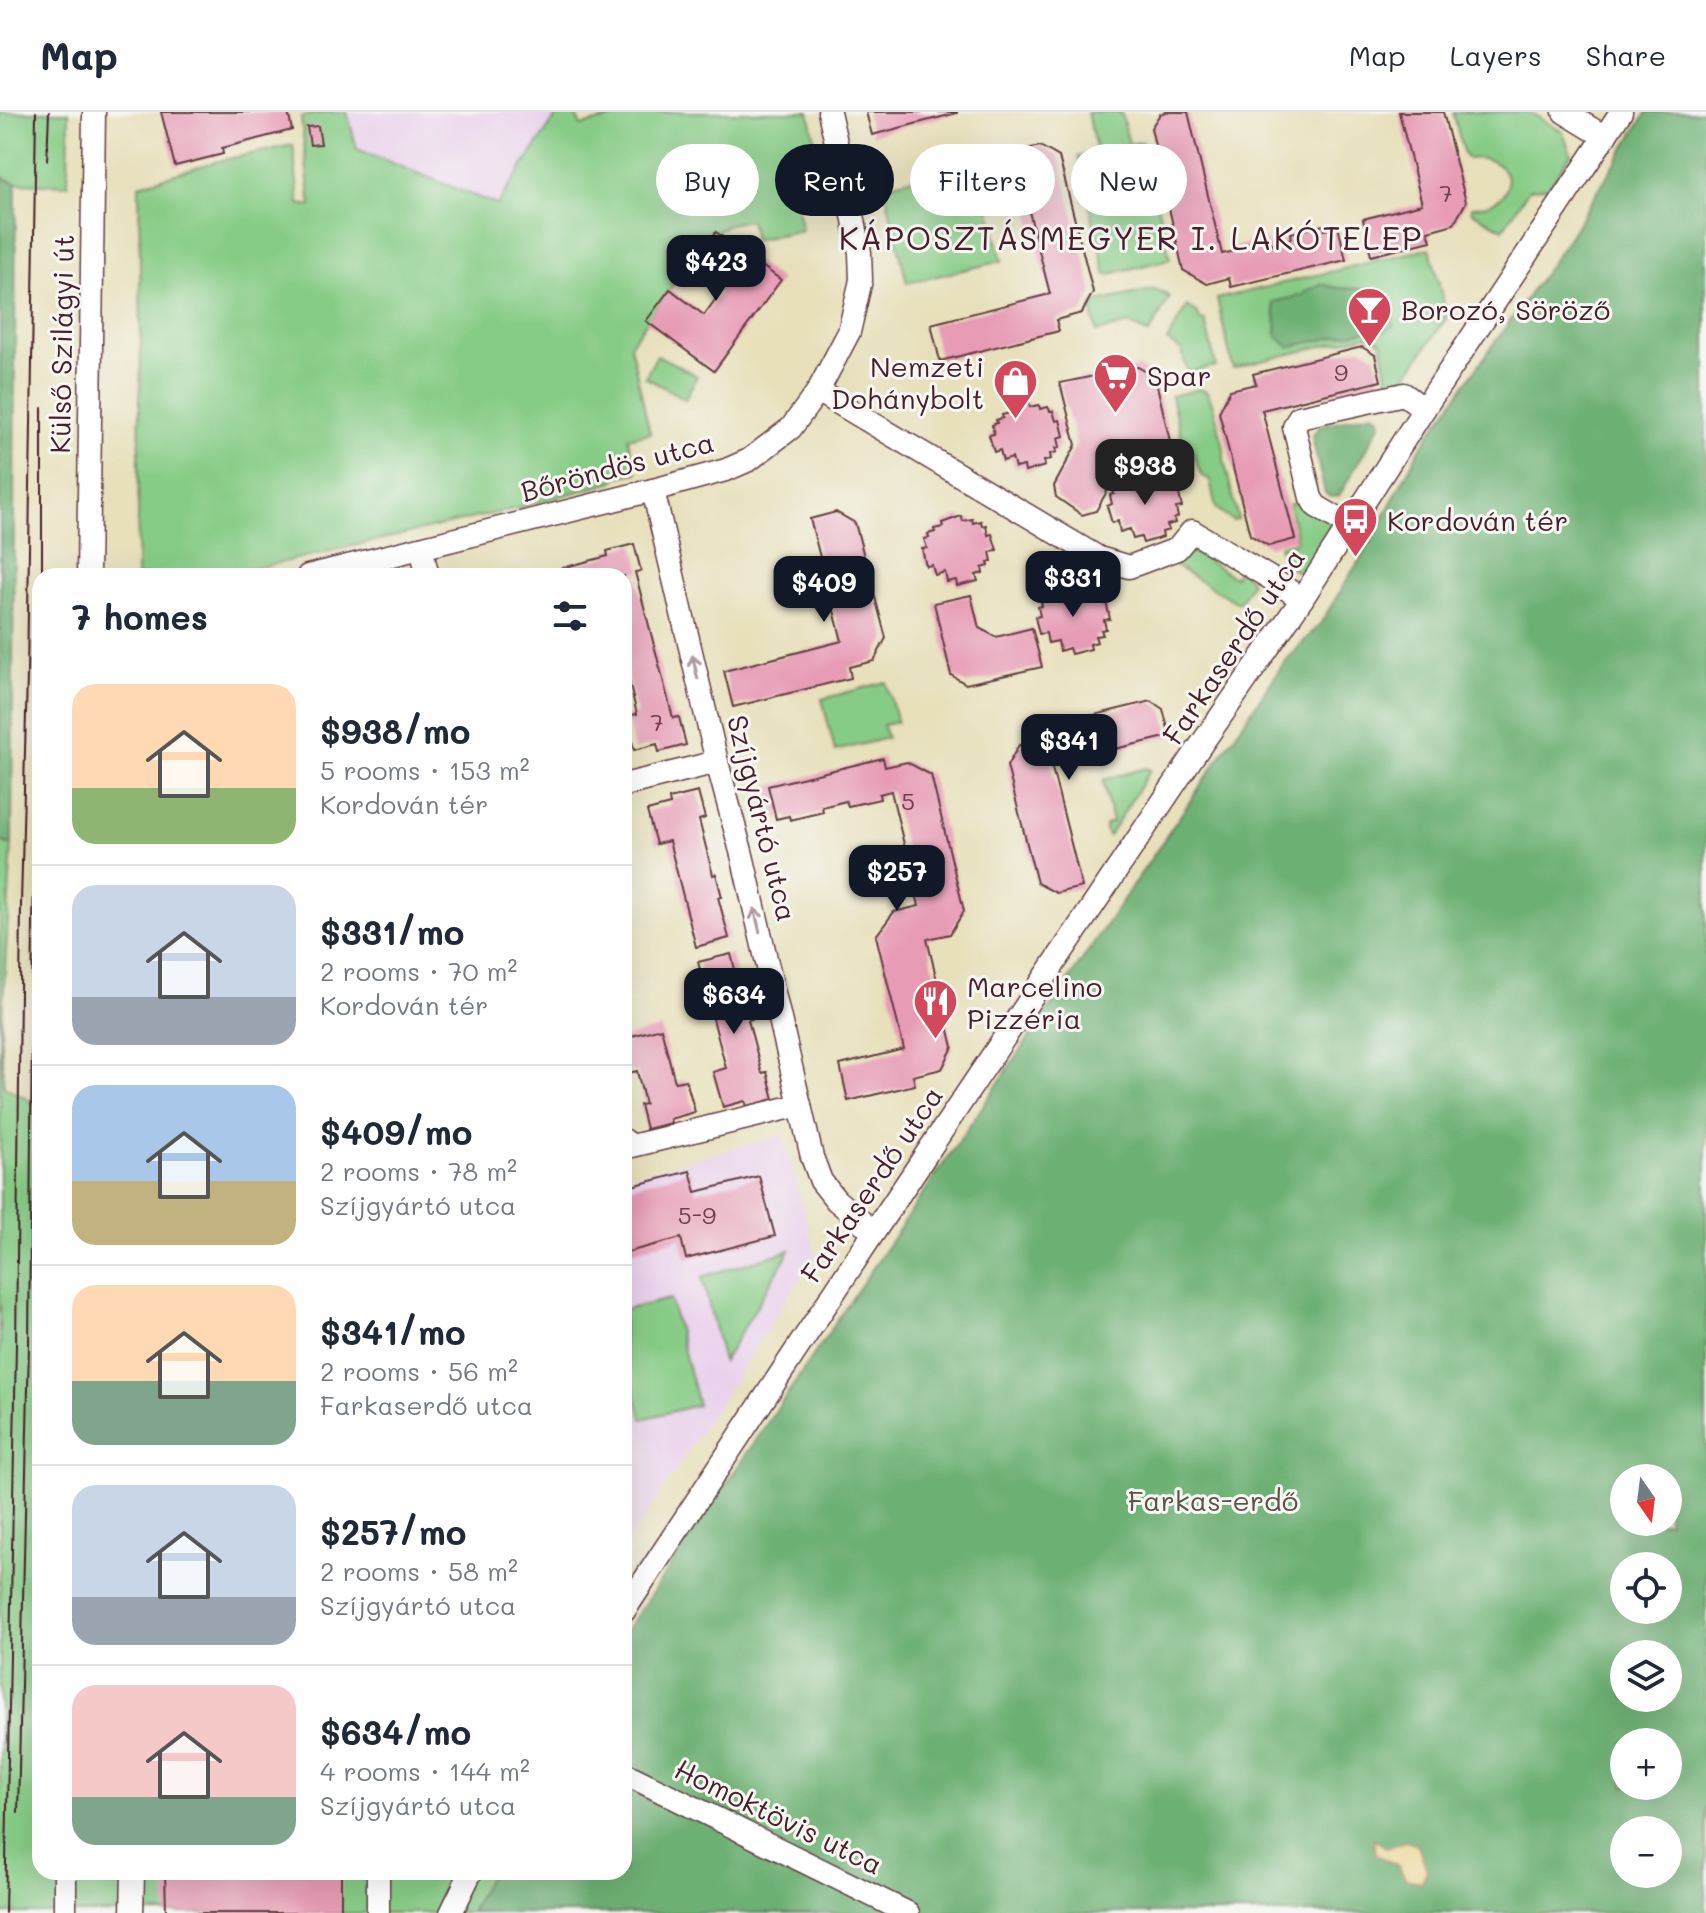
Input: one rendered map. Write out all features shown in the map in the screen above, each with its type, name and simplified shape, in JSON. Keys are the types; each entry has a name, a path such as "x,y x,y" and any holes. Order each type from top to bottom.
{"street":[{"name":"Külső Szilágyi út","path":"88,568 94,112"},
{"name":"Bőröndös utca","path":"340,568 726,470 749,460 791,428 833,366 849,332 861,280 858,242 829,112"},
{"path":"1564,112 1605,137"},
{"name":"Farkaserdő utca","path":"632,1599 874,1232 1302,599 1621,112"},
{"path":"818,391 1099,558 1129,567 1177,549 1192,531 1302,599"},
{"path":"1350,526 1316,506 1311,498 1295,422 1299,417 1404,394 1424,409"},
{"name":"Szíjgyártó utca","path":"653,490 812,1157 821,1181 836,1200 874,1232"},
{"path":"421,548 426,568"},
{"path":"632,783 717,762"},
{"path":"632,1146 800,1105"},
{"name":"Homoktövis utca","path":"632,1777 908,1913"},
{"path":"65,1880 65,1913"},
{"path":"132,1913 133,1880"},
{"path":"378,1880 378,1913"},
{"path":"451,1913 467,1880"}],"shaded area":[{"path":"347,112 559,112 497,205 356,149"},
{"path":"783,1135 816,1254 632,1538 632,1176"}],"green space":[{"path":"0,112 69,112 68,185 16,183 0,177"},
{"path":"327,112 347,112 357,149 497,205 559,112 574,112 581,126 636,112 809,112 816,144 775,144 775,216 799,216 802,230 754,240 750,220 729,224 715,232 630,345 650,433 628,438 637,473 509,510 257,568 137,568 141,344 139,185 214,162 293,145 299,204 311,206 301,117"},
{"path":"1121,112 1129,144 1095,144 1087,113"},
{"path":"1453,112 1529,112 1563,132 1571,154 1549,187 1529,189 1503,229 1472,212 1471,207 1488,205 1499,199 1506,190 1504,171 1484,159 1468,159 1464,155"},
{"name":"Farkas-erdő","path":"1647,112 1706,112 1706,1913 470,1913 487,1880 632,1880 632,1622 1284,663 1320,624 1370,543 1420,448 1566,242"},
{"path":"0,177 16,183 12,845 0,841"},
{"path":"910,179 910,216 991,216 1002,261 907,283 891,216 894,216 894,183"},
{"path":"1092,216 1160,216 1170,259 1106,275"},
{"path":"1430,248 1447,317 1401,383 1389,385 1381,341 1368,335 1233,368 1217,299"},
{"path":"1321,284 1369,289 1386,301 1393,312 1394,325 1385,332 1367,330 1289,347 1276,335 1273,302 1302,295"},
{"path":"1155,289 1170,297 1149,334 1129,324 1097,332 1091,308 1094,303"},
{"path":"1187,306 1197,312 1200,320 1205,321 1216,366 1190,372 1182,351 1167,341"},
{"path":"657,355 697,376 685,399 645,377"},
{"path":"1200,389 1208,393 1224,448 1238,519 1233,521 1216,508 1210,480 1201,475 1194,454 1183,446 1171,396"},
{"path":"1373,413 1381,423 1339,496 1330,497 1325,493 1312,437 1320,426"},
{"path":"1308,501 1335,528 1305,576 1283,564 1279,546 1297,541 1289,504"},
{"path":"1186,547 1234,577 1239,570 1248,577 1251,583 1240,602 1175,566"},
{"path":"886,682 897,722 883,725 887,738 835,751 822,699"},
{"path":"1146,768 1150,770 1109,836 1105,825 1112,822 1103,780"},
{"path":"0,841 12,845 1,1038 4,1086 32,1102 32,1880 487,1880 470,1913 0,1913"},
{"path":"790,1250 723,1362 702,1277"},
{"path":"670,1299 698,1405 642,1419 632,1381 632,1308"}],"sand":[{"path":"1373,1838 1387,1848 1406,1841 1418,1845 1427,1870 1422,1882 1406,1879 1397,1865 1376,1855"}],"building":[{"path":"161,112 288,112 292,130 222,148 223,154 175,166"},
{"path":"866,112 957,112 957,113 872,135"},
{"path":"1188,112 1222,254 1235,251 1234,247 1266,239 1267,245 1292,238 1291,233 1324,225 1325,230 1338,226 1346,260 1231,287 1229,278 1207,284 1183,270 1171,216 1187,216 1187,144 1155,144 1151,128 1160,114"},
{"path":"1399,112 1443,112 1466,202 1454,224 1428,231 1431,241 1371,256 1363,219 1422,204"},
{"path":"318,126 321,144 310,145 307,127"},
{"path":"1055,155 1059,157 1071,216 1074,216 1093,292 1082,313 1056,320 1059,331 940,361 931,324 1050,294 1030,216 1055,216"},
{"path":"716,232 781,280 714,371 646,321 670,289 704,315 720,293 688,268"},
{"path":"1362,347 1375,355 1381,381 1262,410 1295,539 1269,546 1250,535 1219,412 1230,390 1256,384 1253,374"},
{"name":"Spar","path":"1138,367 1155,377 1173,454 1120,468 1096,511 1082,515 1056,497 1054,486 1076,445 1060,383"},
{"path":"1029,402 1030,407 1039,405 1040,409 1048,407 1053,411 1056,421 1060,420 1064,436 1058,438 1060,447 1050,454 1051,459 1044,461 1045,466 1025,472 1024,466 1015,468 1012,458 1003,461 1000,450 994,452 989,435 994,434 992,425 997,423 996,420 1010,413 1009,408"},
{"path":"1147,473 1148,478 1157,475 1158,479 1166,477 1167,482 1171,481 1174,492 1178,490 1182,507 1176,508 1178,517 1174,519 1175,523 1167,525 1169,530 1162,532 1163,537 1143,543 1141,537 1133,539 1130,529 1120,532 1118,521 1112,523 1107,506 1112,504 1110,495 1120,486 1128,484 1127,479"},
{"path":"836,512 855,523 886,638 874,661 849,667 851,678 733,707 724,671 842,641 810,519"},
{"path":"961,516 963,521 972,519 973,523 981,521 982,526 986,525 997,550 990,552 992,561 982,568 983,573 976,575 978,581 957,586 956,580 947,582 945,572 935,575 932,565 926,566 922,549 927,548 924,539 929,538 928,534 943,527 942,523"},
{"path":"634,544 641,571 635,572 673,718 679,717 686,745 659,752 657,744 634,750 632,715 637,714 632,694 632,568 562,568 608,556 607,551"},
{"path":"1075,585 1076,590 1085,587 1086,591 1094,589 1095,594 1099,593 1101,603 1106,602 1110,619 1104,620 1106,629 1101,630 1103,635 1095,636 1097,642 1090,644 1091,649 1071,654 1069,648 1060,651 1058,641 1048,643 1046,633 1039,634 1035,617 1040,616 1038,607 1042,606 1041,602 1056,595 1055,591"},
{"path":"971,595 979,628 996,637 1032,628 1042,667 966,684 951,675 934,603"},
{"path":"1151,701 1163,709 1170,736 1051,764 1082,887 1056,893 1037,883 1007,766 1019,745 1045,738 1042,728"},
{"path":"883,758 885,767 907,762 931,775 964,911 950,934 927,939 953,1047 942,1069 913,1076 915,1085 848,1101 840,1065 904,1049 876,936 894,912 919,906 891,791 879,794 880,799 848,806 846,801 822,807 823,812 790,820 789,816 776,819 768,786"},
{"path":"698,792 705,818 699,820 722,897 718,897 729,938 696,947 669,841 656,844 647,811 670,805 669,799"},
{"path":"731,954 742,997 746,996 752,1019 748,1020 762,1073 767,1072 774,1099 747,1106 745,1101 723,1107 713,1072 726,1068 698,962"},
{"path":"661,1028 675,1082 686,1080 695,1112 670,1119 671,1123 646,1129 640,1105 645,1104 637,1071 632,1072 632,1036"},
{"path":"690,1171 696,1192 759,1176 775,1236 686,1259 681,1238 632,1251 632,1186"},
{"path":"165,1880 341,1880 341,1913 166,1913"}],"tram line":[{"path":"5,1913 36,112"},
{"path":"47,160 49,112"},
{"path":"42,408 42,568"},
{"path":"18,1813 29,1345 32,1026"}],"place":[{"name":"Borozó, Söröző","path":"1370,348"},
{"name":"Spar","path":"1116,414"},
{"name":"Nemzeti Dohánybolt","path":"1015,421"},
{"name":"Kordován tér","path":"1356,559"},
{"name":"Marcelino Pizzéria","path":"936,1041"}],"district":[{"name":"KÁPOSZTÁSMEGYER I. LAKÓTELEP","path":"1131,237"}]}
